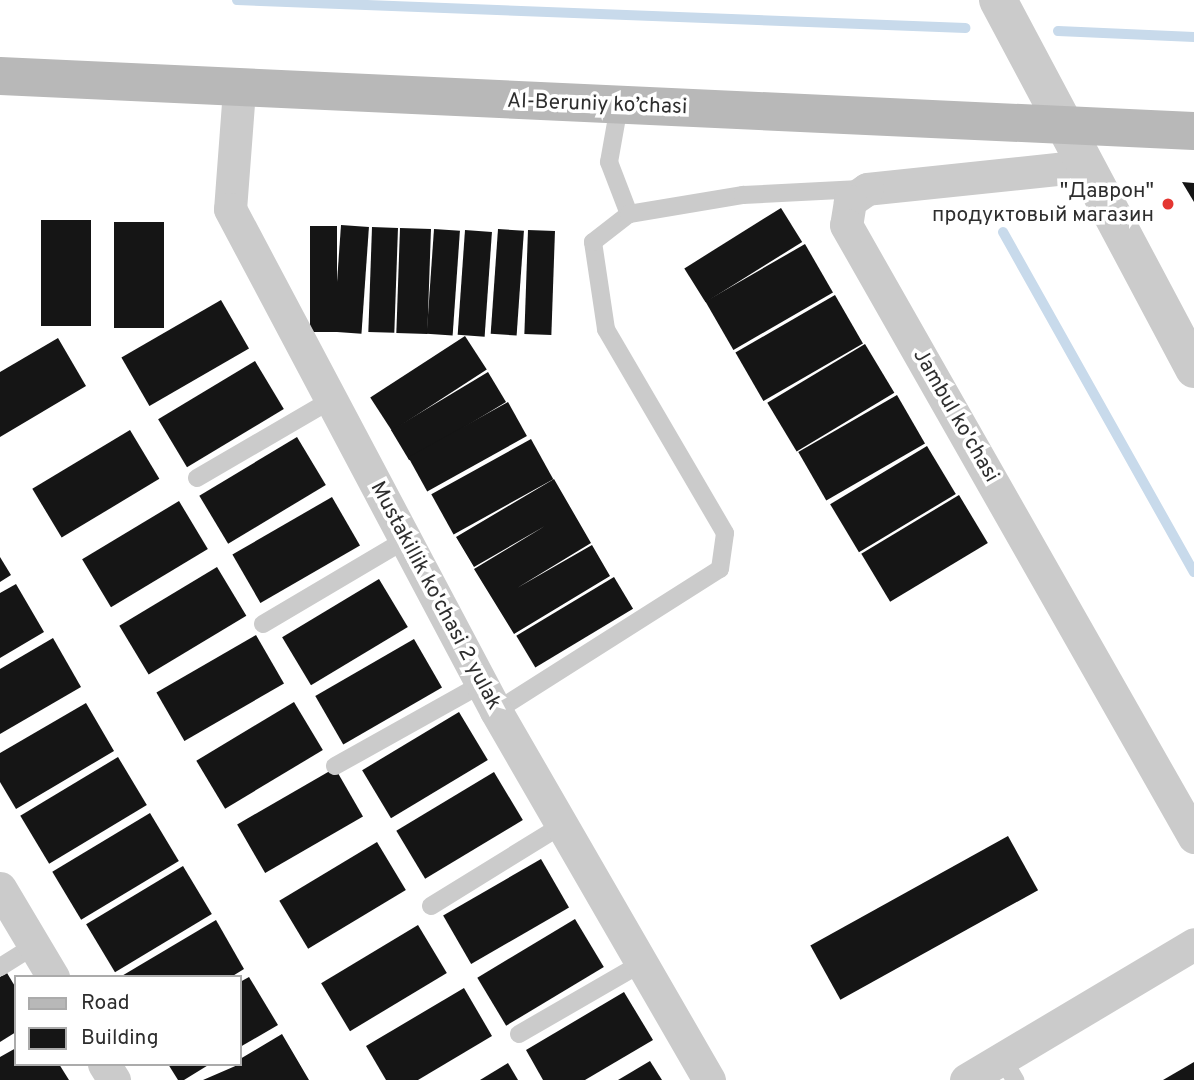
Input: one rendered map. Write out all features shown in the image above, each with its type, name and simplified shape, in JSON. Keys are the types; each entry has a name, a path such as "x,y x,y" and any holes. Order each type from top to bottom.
{"main road":[{"name":"Al-Beruniy ko’chasi","path":"0,76 239,90 1194,131"}],"street":[{"path":"998,0 1062,125 1194,369"},
{"name":"Mustakillik ko'chasi 2 yulak","path":"239,90 230,209 489,698 709,1080"},
{"path":"867,189 1085,166"},
{"name":"Jambul ko'chasi","path":"867,189 850,201 846,225 1194,837"},
{"path":"0,888 51,975"},
{"path":"966,1080 1009,1069 1194,944"}],"lane":[{"path":"619,106 609,162 629,214"},
{"path":"335,766 489,698 720,569 724,533 606,328 593,242 629,214 743,195 867,189"},
{"path":"197,478 331,400"},
{"path":"263,624 405,540"},
{"path":"431,906 562,825"},
{"path":"0,967 34,946"},
{"path":"519,1034 642,963"}],"building":[{"path":"1182,182 1194,183 1194,202"},
{"path":"781,208 802,242 706,302 684,268"},
{"path":"41,220 91,220 91,326 41,326"},
{"path":"114,222 164,222 164,328 114,328"},
{"path":"341,225 369,227 361,334 334,332"},
{"path":"310,226 337,226 337,332 310,332"},
{"path":"372,227 398,228 394,333 368,332"},
{"path":"400,228 431,229 427,334 396,333"},
{"path":"434,229 460,231 453,336 427,334"},
{"path":"498,229 524,231 517,336 491,334"},
{"path":"465,230 492,232 485,337 458,335"},
{"path":"528,230 555,231 551,335 524,334"},
{"path":"805,244 833,292 733,350 705,302"},
{"path":"835,295 863,343 763,401 735,352"},
{"path":"221,300 249,348 149,406 121,358"},
{"path":"465,336 487,370 392,431 370,398"},
{"path":"58,338 86,386 0,437 0,372"},
{"path":"865,344 894,393 797,452 767,403"},
{"path":"255,361 284,409 187,467 158,419"},
{"path":"488,372 506,402 409,460 391,430"},
{"path":"897,395 925,443 826,500 798,452"},
{"path":"508,402 527,436 427,491 408,457"},
{"path":"130,430 159,479 62,538 32,489"},
{"path":"297,437 326,485 228,544 199,496"},
{"path":"531,439 553,479 454,535 431,494"},
{"path":"927,446 956,494 859,552 830,504"},
{"path":"554,479 591,543 517,588 592,545 610,576 514,634 474,569 545,526 474,567 456,537"},
{"path":"959,495 988,543 890,602 861,554"},
{"path":"332,497 360,545 260,603 232,554"},
{"path":"179,501 208,549 111,607 82,559"},
{"path":"0,557 11,575 0,582"},
{"path":"217,567 246,616 149,675 119,626"},
{"path":"614,577 633,609 535,667 516,636"},
{"path":"379,579 408,627 311,685 282,637"},
{"path":"16,584 44,632 0,658 0,593"},
{"path":"256,635 284,683 184,741 156,692"},
{"path":"53,638 81,687 0,734 0,669"},
{"path":"414,639 442,687 343,744 315,696"},
{"path":"294,702 323,750 225,809 196,761"},
{"path":"86,703 114,751 16,809 0,782 0,753"},
{"path":"459,712 488,760 391,818 362,770"},
{"path":"118,757 147,805 49,864 20,816"},
{"path":"335,768 363,816 265,873 237,824"},
{"path":"494,772 523,820 425,879 396,831"},
{"path":"150,813 179,861 81,920 52,872"},
{"path":"1008,836 1038,890 840,1000 810,946"},
{"path":"377,842 406,890 308,949 279,901"},
{"path":"541,859 569,907 471,964 443,916"},
{"path":"183,866 212,914 115,972 86,924"},
{"path":"575,919 604,967 506,1026 477,978"},
{"path":"216,920 244,969 234,975 123,975"},
{"path":"418,925 447,973 350,1031 321,983"},
{"path":"7,973 14,985 14,1033 0,1042 0,977"},
{"path":"249,977 278,1025 242,1046 242,981"},
{"path":"464,988 492,1036 418,1080 386,1080 366,1046"},
{"path":"624,992 653,1040 585,1080 543,1080 526,1050"},
{"path":"282,1034 309,1080 203,1080 235,1066 242,1066 242,1058"},
{"path":"14,1049 14,1066 60,1066 69,1080 0,1080 0,1057"},
{"path":"650,1061 662,1080 618,1080"},
{"path":"1194,1062 1194,1080 1163,1080"},
{"path":"508,1063 518,1080 480,1080"},
{"path":"169,1066 207,1066 184,1080 178,1080"}],"waterway":[{"path":"237,0 965,28"},
{"path":"1058,31 1194,37"},
{"path":"1003,232 1194,572"}],"place":[{"name":"\"Даврон\" продуктовый магазин","path":"1168,204"}]}
